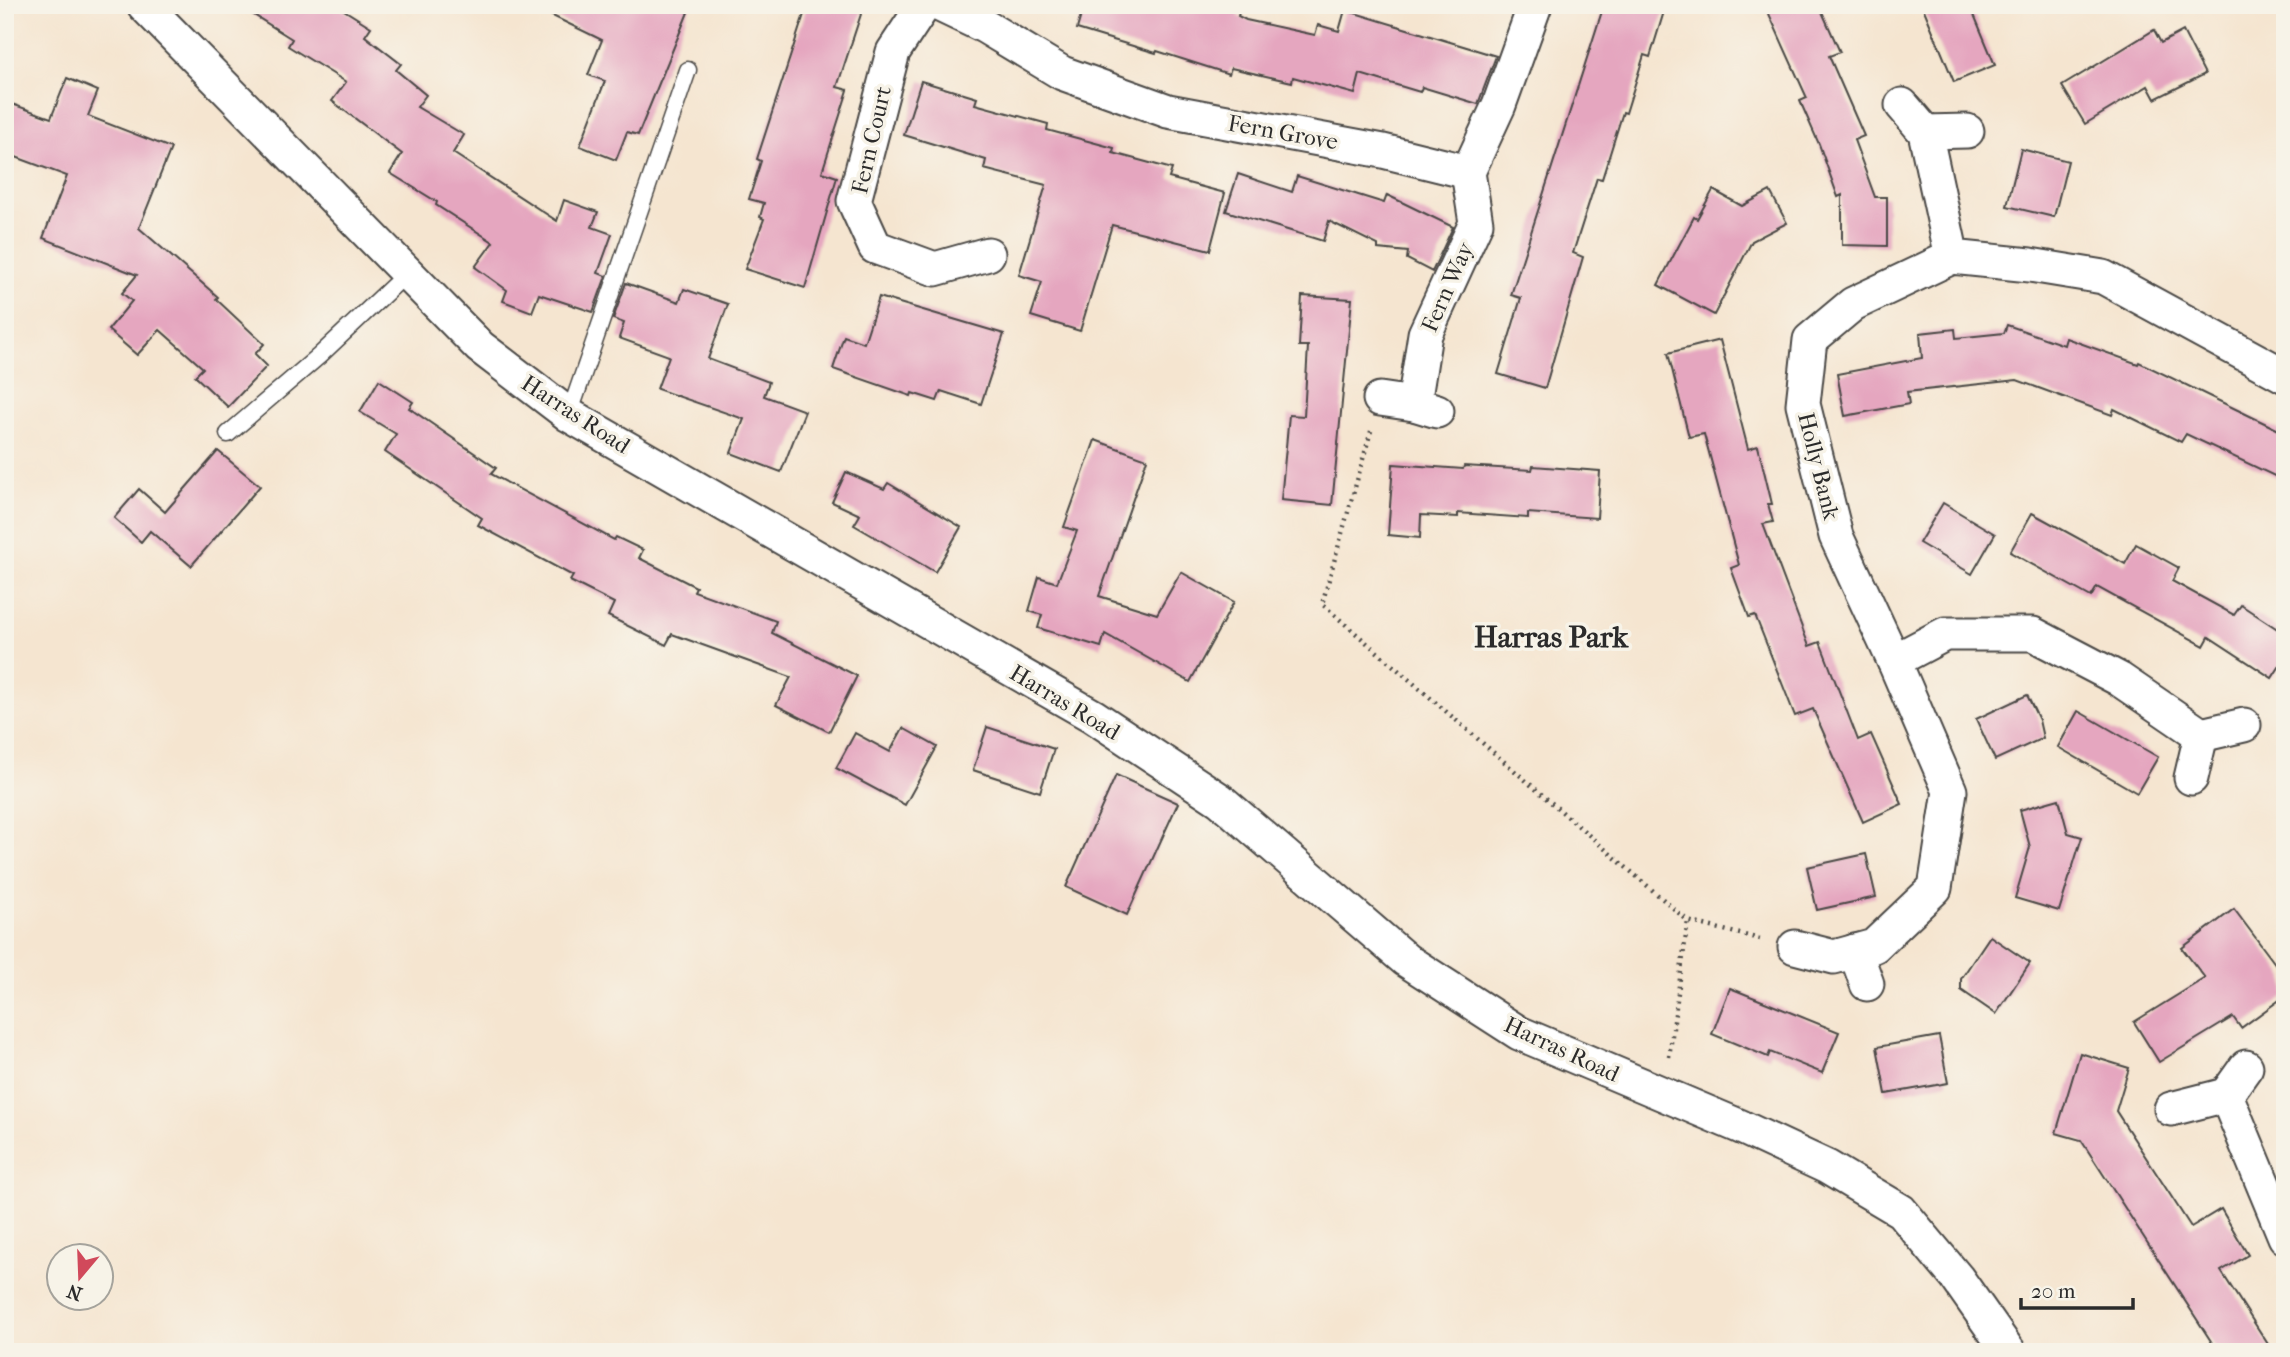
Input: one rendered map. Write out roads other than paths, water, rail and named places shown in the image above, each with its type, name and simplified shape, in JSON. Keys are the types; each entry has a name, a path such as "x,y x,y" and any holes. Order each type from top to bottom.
{"street":[{"name":"Harras Road","path":"144,5 480,347 569,415 1093,716 1220,800 1406,960 1519,1033 1739,1125 1828,1167 1901,1211 1957,1278 2009,1352"},
{"name":"Fern Court","path":"924,5 893,52 855,201 875,247 935,269 988,254"},
{"name":"Fern Grove","path":"940,5 984,26 1062,73 1168,111 1357,146 1468,172"},
{"path":"1468,172 1499,105 1535,5"},
{"path":"1902,105 1925,132 1952,257 2030,265 2103,277 2285,376"},
{"path":"1925,132 1967,131"},
{"name":"Fern Way","path":"1380,400 1426,407 1425,334 1476,223 1468,172"},
{"name":"Holly Bank","path":"1795,947 1834,957 1874,946 1935,888 1950,791 1836,536 1802,404 1810,340 1853,304 1952,257"},
{"path":"1894,661 1945,634 2033,634 2119,679 2201,735 2244,725"},
{"path":"2191,778 2201,735"},
{"path":"1855,951 1867,984"},
{"path":"2171,1109 2226,1096 2246,1067"},
{"path":"2226,1096 2285,1237"}],"lane":[{"path":"569,415 688,70"},
{"path":"228,434 319,356 407,273"}],"district":[{"name":"Harras Park","path":"1551,637"}]}
